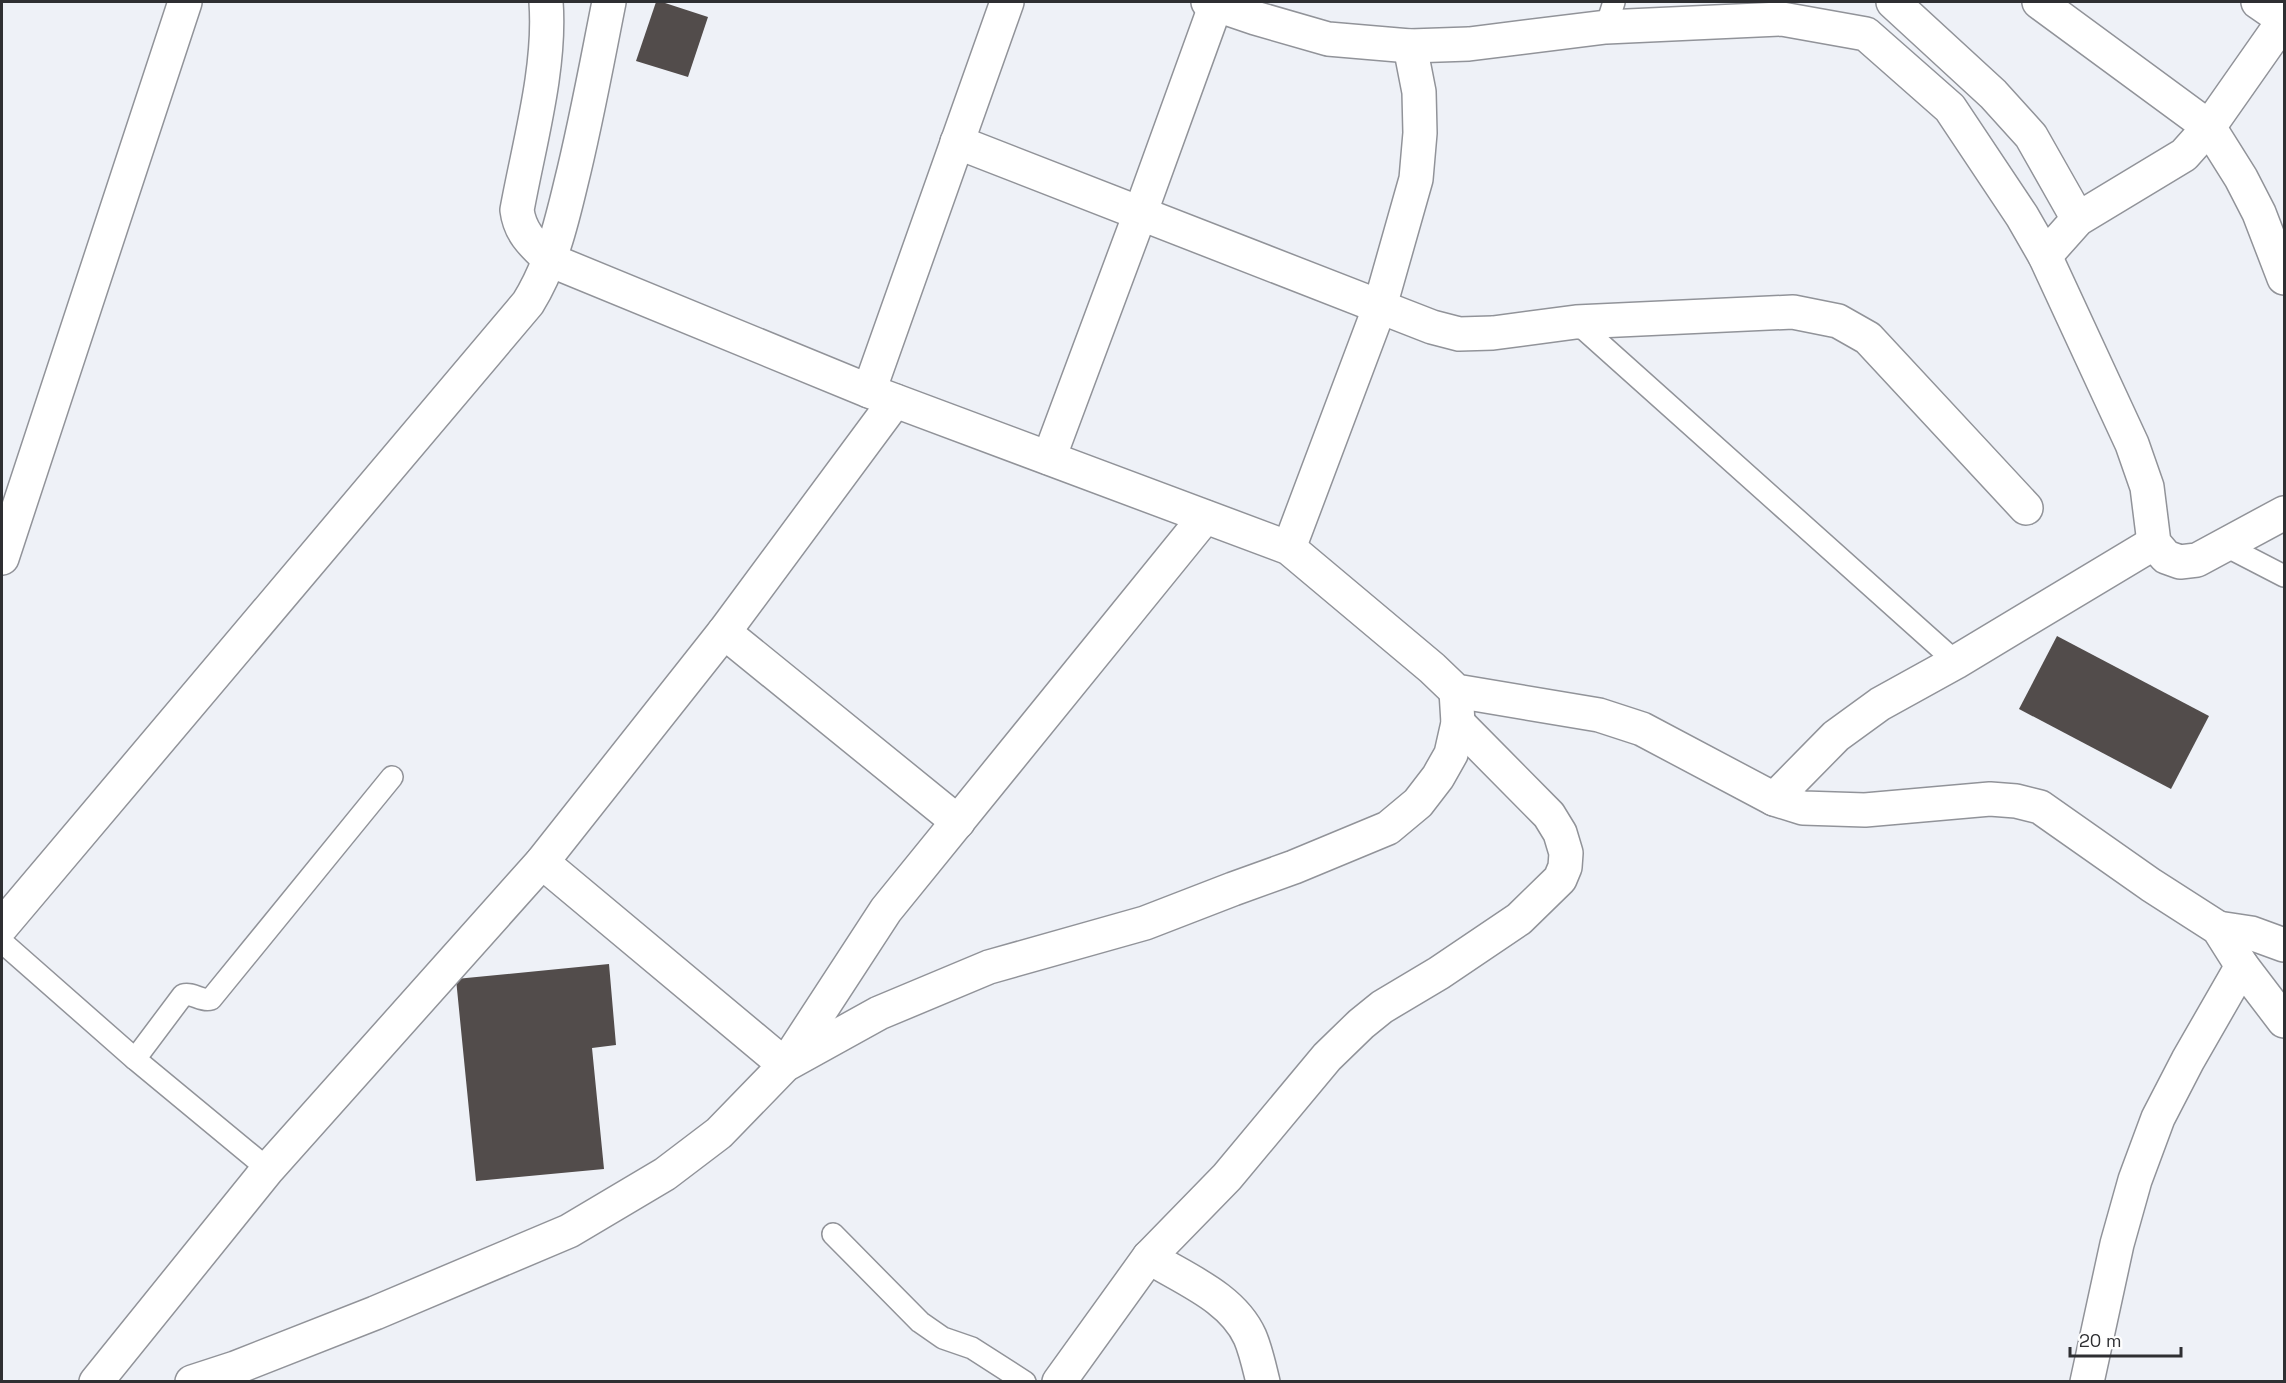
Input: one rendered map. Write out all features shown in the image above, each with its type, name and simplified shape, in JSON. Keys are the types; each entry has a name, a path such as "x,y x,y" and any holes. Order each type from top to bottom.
{"street":[{"path":"2,558 185,2"},
{"path":"546,2 547,21 538,106 517,210 519,224 525,236 550,260 882,396 1289,548 1432,668 1457,707 1549,815 1560,833 1566,853 1565,867 1560,879 1519,919 1439,973 1382,1007 1327,1057 1227,1177 1149,1257 1059,1382"},
{"path":"2,926 528,303 541,283 562,222 609,2"},
{"path":"96,1382 268,1169 542,862 724,632 882,396 957,142 1007,2"},
{"path":"1897,2 1993,94 2031,136 2078,219"},
{"path":"2039,2 2209,127 2241,178 2259,213 2284,278"},
{"path":"2045,256 2078,219 2184,155 2209,127 2284,20 2258,2"},
{"path":"1049,458 1140,214 1212,3 1258,10 1328,39 1410,46 1469,44 1610,14 1782,19 1866,34 1950,108 2022,216 2045,256 2133,444 2146,487 2154,543 2166,557 2180,562 2197,560 2284,513"},
{"path":"1289,548 1380,306 1416,178 1420,134 1419,92 1410,46"},
{"path":"957,142 1432,327 1459,334 1493,333 1576,322 1793,312 1838,321 1868,339 2026,508"},
{"path":"192,1382 235,1368 375,1313 569,1231 664,1174 719,1133 785,1065 886,910 1205,517"},
{"path":"1774,799 1836,736 1880,704 1956,662 2154,543"},
{"path":"724,632 958,822"},
{"path":"1457,707 1599,715 1642,729 1774,799 1803,808 1865,810 1990,800 2016,801 2040,807 2151,885 2218,928 2251,933 2284,945"},
{"path":"785,1065 879,1013 989,968 1145,923 1294,867 1388,828 1418,803 1438,777 1451,754 1457,707"},
{"path":"542,862 785,1065"},
{"path":"2218,928 2242,966 2284,1021"},
{"path":"2087,1382 2117,1244 2134,1180 2158,1118 2242,966"},
{"path":"1149,1257 1207,1291 1236,1315 1249,1335 1263,1382"}],"lane":[{"path":"1576,322 1956,662"},
{"path":"2224,545 2284,576"},
{"path":"135,1059 179,999 190,994 206,1000 211,999 392,777"},
{"path":"2,942 135,1059 268,1169"},
{"path":"833,1234 920,1322 943,1338 972,1348 1025,1382"}],"building":[{"path":"656,2 708,17 688,77 636,61"},
{"path":"2057,636 2209,716 2171,789 2019,709"},
{"path":"609,964 616,1045 592,1048 604,1169 476,1181 456,979"}]}
